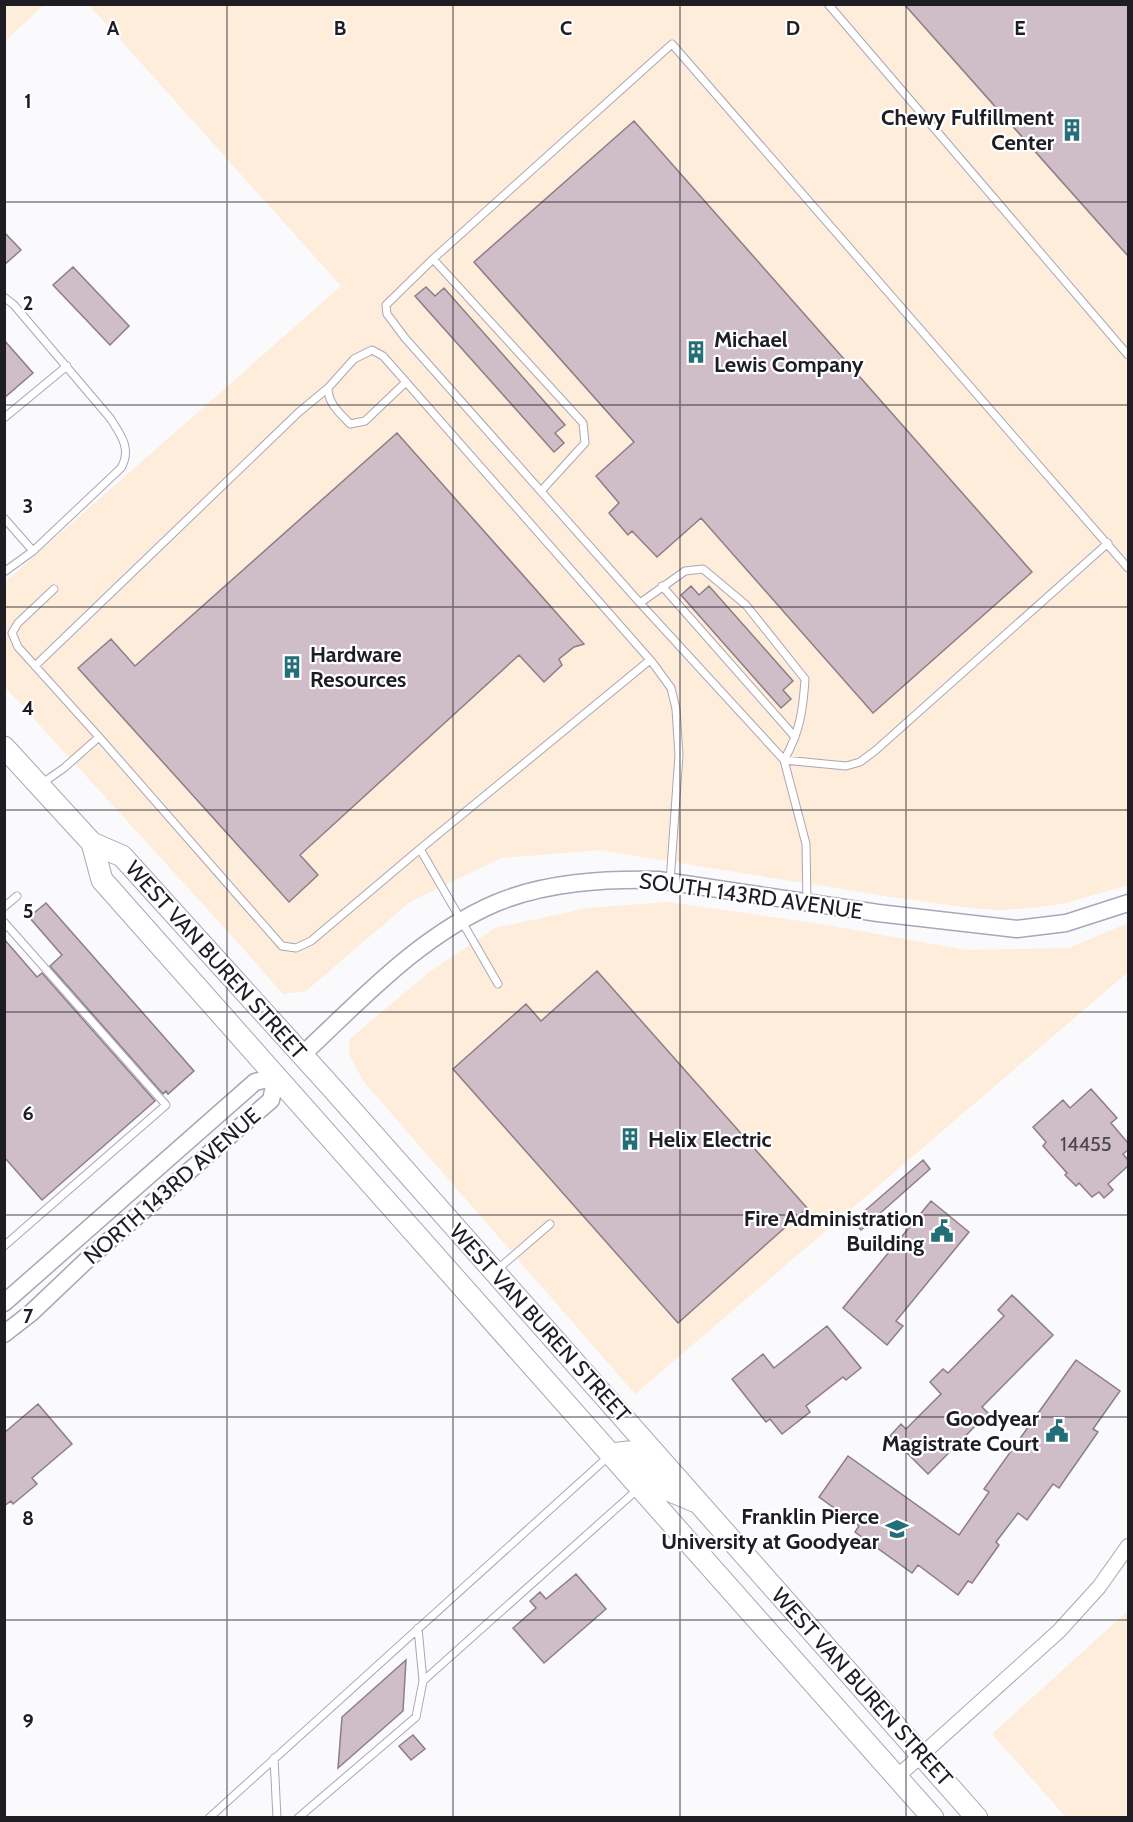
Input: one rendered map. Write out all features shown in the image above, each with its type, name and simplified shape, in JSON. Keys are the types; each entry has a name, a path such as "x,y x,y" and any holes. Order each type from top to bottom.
{"main road":[{"name":"WEST VAN BUREN STREET","path":"4,747 92,843 122,856 302,1055 977,1818"},
{"name":"WEST VAN BUREN STREET","path":"92,843 102,880 933,1818"},
{"path":"276,1077 302,1055"},
{"path":"611,1454 628,1452 635,1455 666,1489 699,1503"}],"street":[{"name":"SOUTH 143RD AVENUE","path":"302,1055 392,971 414,953 461,922 496,903 527,893 569,884 627,879 670,882 878,913 1017,929 1066,922 1128,903"},
{"name":"NORTH 143RD AVENUE","path":"4,1303 255,1082 276,1077 271,1100 99,1249 31,1313 4,1334"},
{"path":"897,1777 1059,1631 1099,1587 1128,1546"}],"lane":[{"path":"828,4 1128,355"},
{"path":"807,903 806,844 784,760 640,603 405,338 387,314 386,305 433,259 672,45 1128,568"},
{"path":"433,259 583,423 585,443 542,490"},
{"path":"4,297 14,304 67,366 122,436 127,452 126,460 121,468 104,485 33,550 4,572"},
{"path":"35,666 299,412 328,388 354,359 372,350 383,356 650,660 671,688 676,709 679,755 670,882"},
{"path":"4,418 67,366"},
{"path":"328,388 333,406 350,424 365,422 406,382"},
{"path":"4,518 33,550"},
{"path":"784,760 846,766 860,762 1108,543"},
{"path":"640,603 685,571 703,569 746,605 805,679 802,714 795,737 784,760"},
{"path":"662,586 795,737"},
{"path":"54,589 18,623 12,633 18,647 282,946 296,948 311,941 650,660"},
{"path":"39,785 64,768 99,737"},
{"path":"420,849 498,984"},
{"path":"4,907 17,896"},
{"path":"4,922 166,1105 4,1246"},
{"path":"494,1272 550,1224"},
{"path":"209,1818 611,1454"},
{"path":"423,1681 640,1486"},
{"path":"298,1818 416,1717 423,1681 418,1628"},
{"path":"274,1758 277,1818"}],"shaded area":[{"path":"5,4 44,4 44,5 5,41"},
{"path":"89,5 1128,5 1128,885 1066,903 1000,910 885,896 600,850 501,858 410,902 306,991 283,994 5,687 5,582 341,286"},
{"path":"669,902 821,924 966,950 1069,948 1128,923 1128,972 635,1394 364,1082 349,1055 350,1039 429,972 495,928 588,908"},
{"path":"1128,1611 1128,1817 1066,1817 992,1734"}],"building":[{"name":"Chewy Fulfillment Center","path":"904,4 1128,4 1128,256"},
{"name":"Michael Lewis Company","path":"634,121 1032,572 873,713 701,518 657,557 632,531 628,535 609,513 619,503 596,476 634,442 474,262"},
{"path":"4,232 21,250 4,265"},
{"path":"73,267 129,326 110,345 53,285"},
{"path":"426,287 435,296 444,288 565,425 555,433 564,443 554,452 415,296"},
{"path":"4,340 33,373 4,398"},
{"name":"Hardware Resources","path":"397,433 584,644 574,647 559,659 562,665 544,682 519,655 300,855 318,875 289,902 78,668 111,639 135,666"},
{"path":"691,586 699,595 709,586 793,681 783,690 791,699 781,708 681,595"},
{"path":"46,903 194,1071 168,1094 166,1091 163,1094 50,966 62,955 29,917"},
{"path":"4,939 37,977 42,973 155,1101 42,1200 4,1157"},
{"name":"Helix Electric","path":"597,971 807,1208 678,1323 453,1069 526,1004 541,1021"},
{"path":"1091,1089 1117,1118 1111,1123 1128,1143 1128,1150 1123,1154 1128,1160 1128,1166 1108,1184 1113,1190 1104,1198 1099,1192 1092,1197 1079,1183 1076,1186 1065,1175 1067,1173 1043,1146 1046,1142 1033,1127 1063,1100 1070,1108"},
{"path":"923,1160 930,1169 861,1230 853,1221"},
{"path":"931,1201 969,1232 896,1321 903,1326 887,1345 843,1308"},
{"path":"1012,1295 1053,1335 982,1407 988,1413 928,1474 890,1436 901,1424 906,1429 941,1394 930,1382 943,1369 948,1373 1004,1316 998,1310"},
{"path":"827,1326 861,1368 846,1380 843,1377 806,1406 810,1412 782,1434 770,1419 766,1422 732,1379 763,1354 774,1368"},
{"path":"1076,1360 1120,1391 1093,1429 1098,1432 1059,1488 1053,1484 1027,1520 1018,1513 996,1542 999,1545 972,1583 968,1581 958,1595 918,1565 912,1573 855,1532 859,1526 819,1497 848,1456 959,1535 989,1492 984,1489"},
{"path":"38,1404 72,1444 32,1478 37,1484 13,1504 11,1501 4,1506 4,1433"},
{"path":"576,1574 606,1609 544,1663 513,1628 536,1608 530,1601 540,1592 546,1599"},
{"path":"406,1660 403,1711 338,1768 342,1717"},
{"path":"413,1735 425,1749 411,1760 399,1746"}],"place":[{"name":"Chewy Fulfillment Center","path":"1072,130"},
{"name":"Michael Lewis Company","path":"696,352"},
{"name":"Hardware Resources","path":"292,667"},
{"name":"Helix Electric","path":"630,1139"},
{"name":"Fire Administration Building","path":"942,1231"},
{"name":"Goodyear Magistrate Court","path":"1057,1431"},
{"name":"Franklin Pierce University at Goodyear","path":"897,1529"}]}
